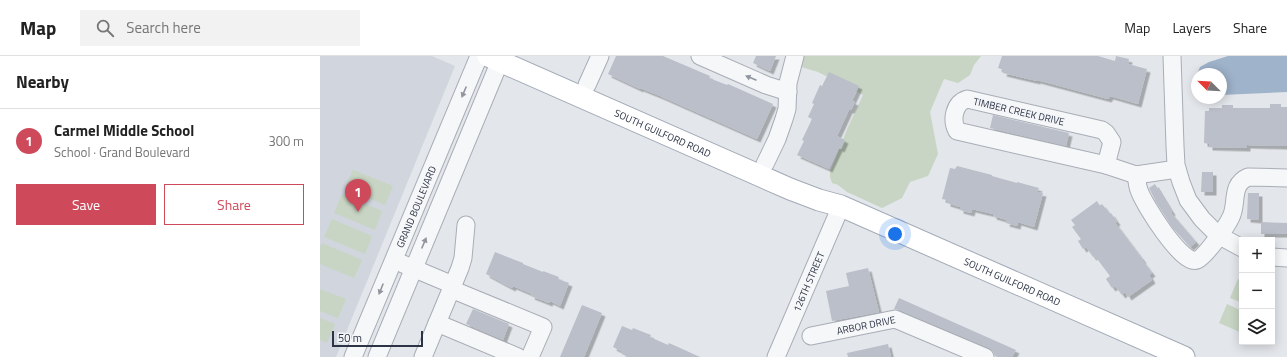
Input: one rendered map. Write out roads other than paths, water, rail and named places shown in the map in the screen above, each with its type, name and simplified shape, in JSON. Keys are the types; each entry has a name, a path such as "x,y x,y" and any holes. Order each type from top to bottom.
{"main road":[{"name":"SOUTH GUILFORD ROAD","path":"522,56 795,177 825,193 840,206"},
{"name":"SOUTH GUILFORD ROAD","path":"494,59 790,189 840,206 1184,357"}],"street":[{"name":"GRAND BOULEVARD","path":"354,357 479,56"},
{"path":"587,85 600,56"},
{"path":"700,56 766,85 788,92"},
{"path":"765,164 777,139 784,119 787,108 788,84 795,56"},
{"path":"1172,56 1175,146 1177,169 1181,182 1188,200 1202,219 1218,235 1239,246"},
{"path":"377,357 413,269 494,59"},
{"name":"TIMBER CREEK DRIVE","path":"1106,165 1112,142 1102,130 967,99 962,101 957,108 954,123 957,131 1106,165 1136,174 1177,169"},
{"path":"1136,174 1139,190 1160,228 1183,255 1189,260 1195,261 1198,260 1209,248 1230,218 1233,212 1236,190 1239,183 1248,177 1287,178"},
{"name":"126TH STREET","path":"776,357 840,206"},
{"path":"422,357 463,258 466,225"},
{"path":"1275,257 1287,258"},
{"path":"393,260 543,327 530,357"},
{"name":"ARBOR DRIVE","path":"811,336 895,318 985,357"},
{"path":"437,323 518,357"}],"water":[{"path":"1228,56 1287,56 1287,92 1227,95 1227,68 1200,68 1209,62"}],"place":[{"name":"Carmel Middle School","path":"358,212"}]}
